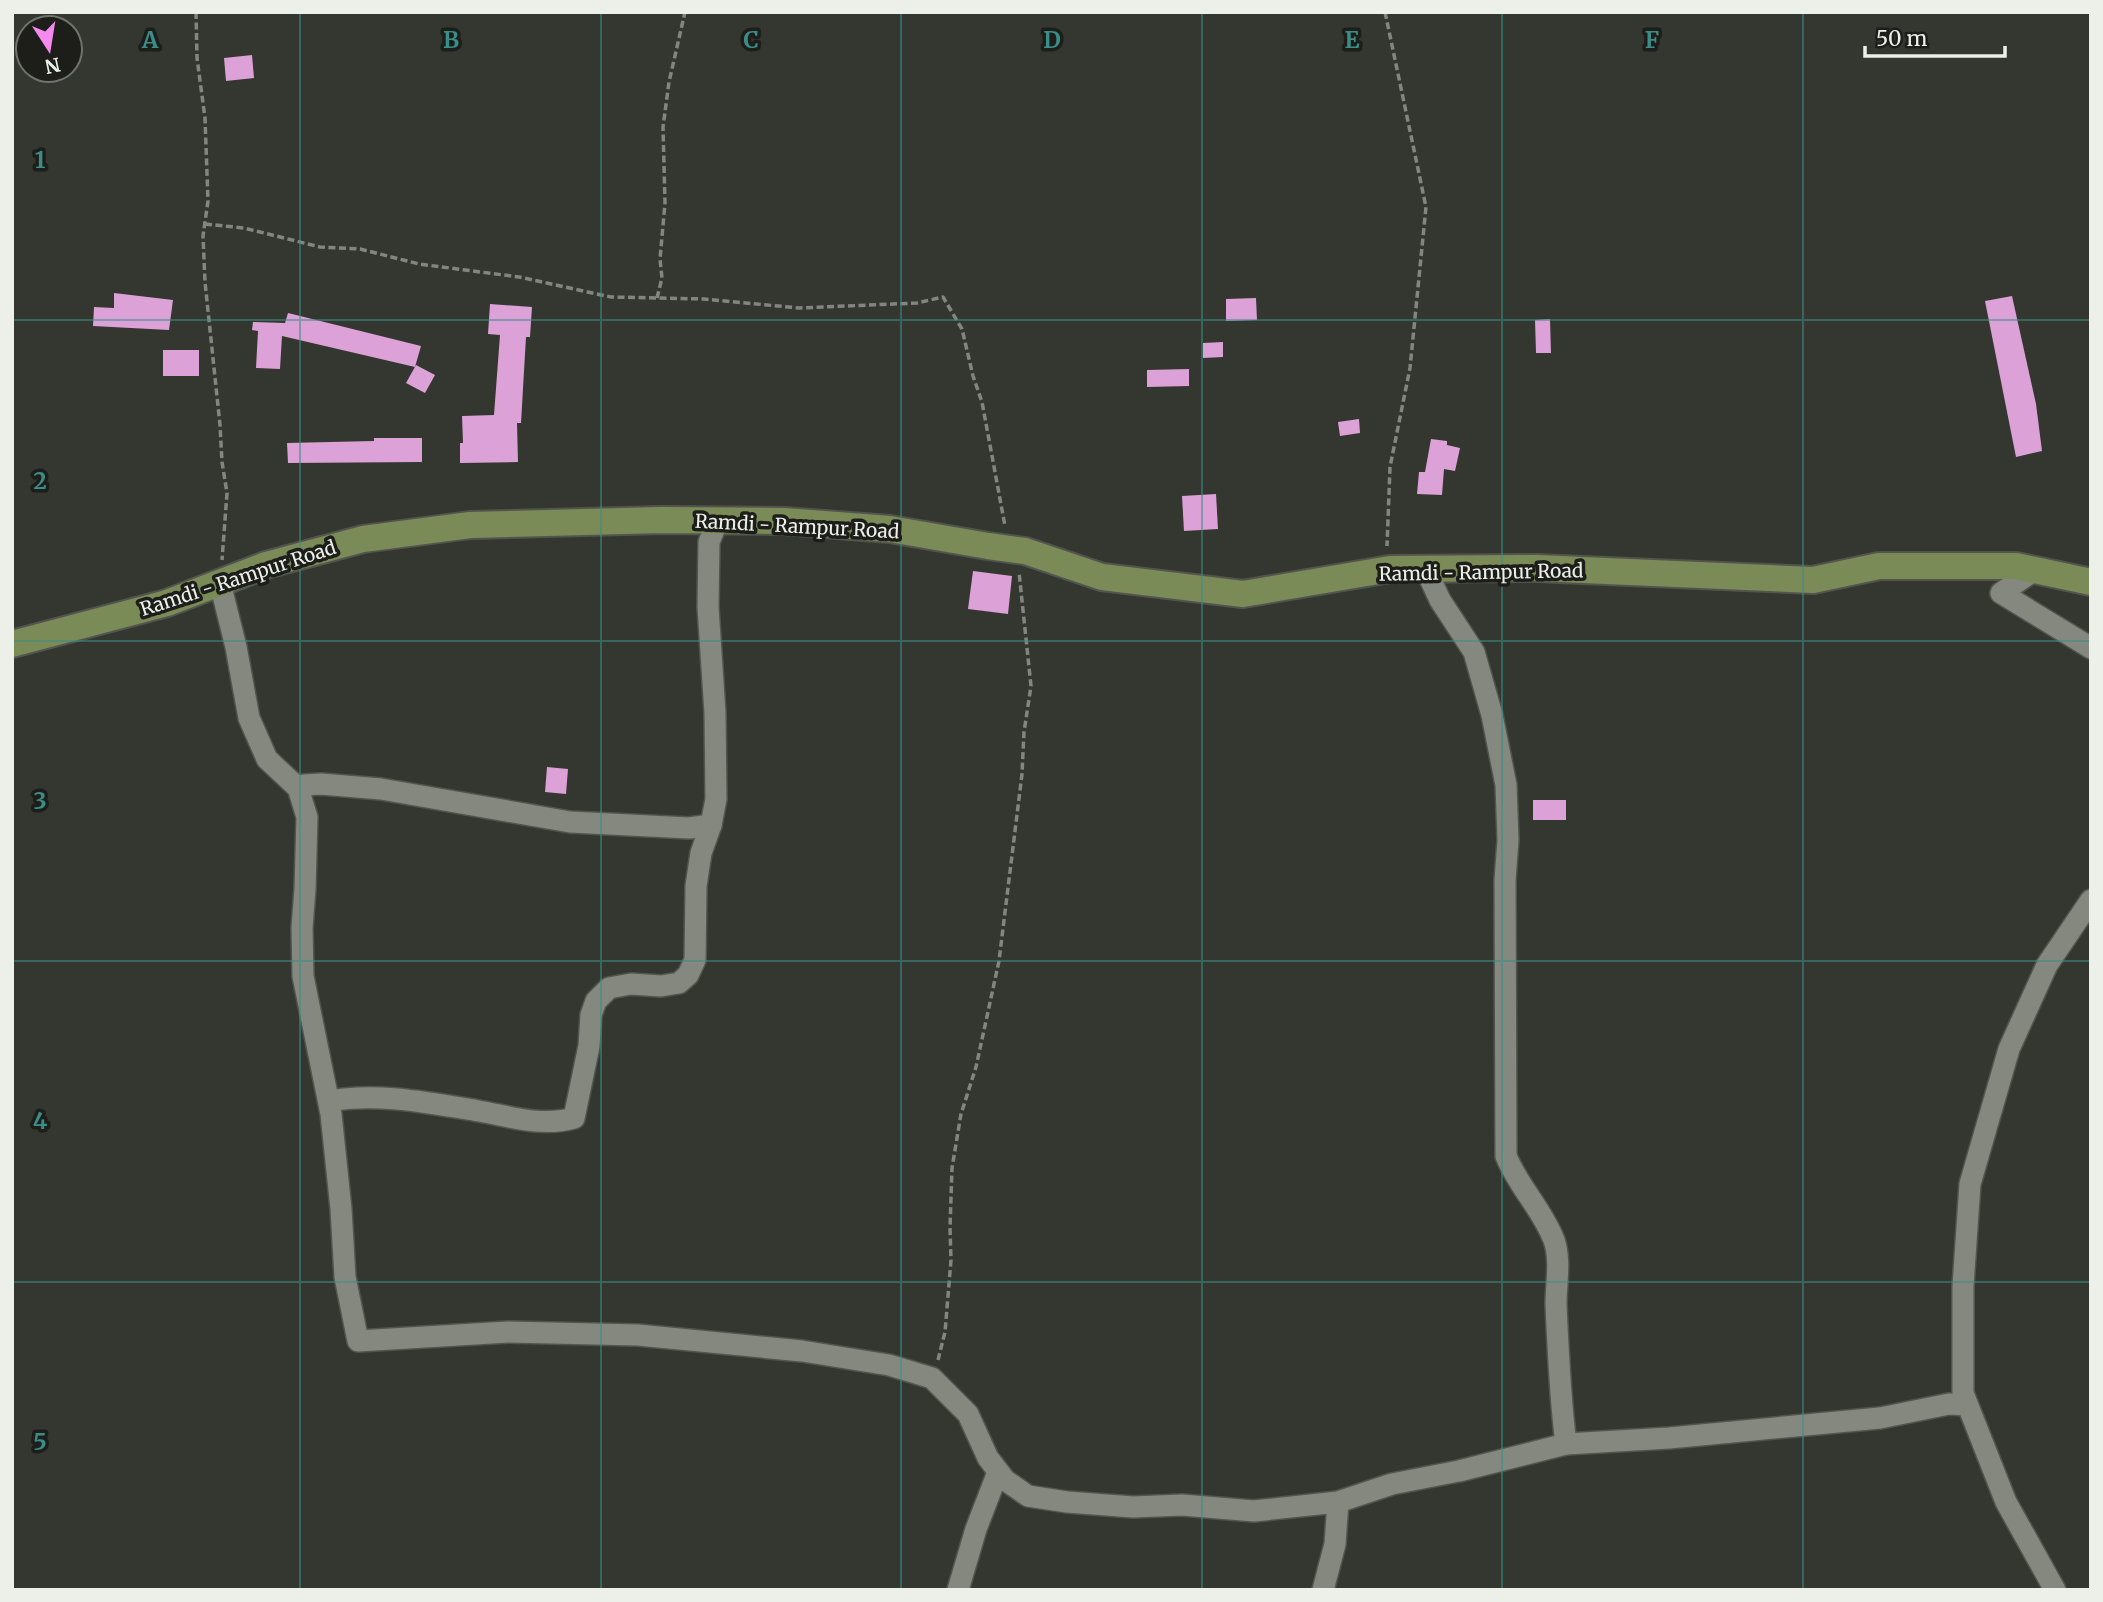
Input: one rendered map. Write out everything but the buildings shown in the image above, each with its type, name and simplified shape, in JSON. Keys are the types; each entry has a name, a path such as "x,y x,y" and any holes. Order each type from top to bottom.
{"main road":[{"name":"Ramdi - Rampur Road","path":"12,644 167,603 266,565 363,539 470,525 718,520 784,521 890,529 1017,550 1102,577 1243,594 1390,569 1538,568 1813,580 1879,565 2016,566 2091,582"}],"street":[{"path":"329,1101 354,1096 546,1123 575,1118 596,1001 610,988 631,985 661,986 679,983 688,975 695,960 696,886 701,853 711,825 716,799 708,594 709,542 718,520"},
{"path":"1426,570 1440,600 1474,652 1492,715 1506,785 1506,1156 1513,1173 1530,1195 1554,1241 1557,1262 1561,1409 1566,1444"},
{"path":"2035,570 2001,593 2091,648"},
{"path":"220,583 236,647 249,719 267,759 298,788 307,817 302,928 303,976 329,1101 341,1209 345,1277 358,1340 508,1332 639,1335 802,1351 889,1365 932,1378 968,1414 988,1458 998,1472 1028,1496 1133,1507 1182,1506 1254,1511 1338,1502 1392,1484 1459,1471 1566,1444 1657,1439 1880,1418 1949,1404 1967,1405"},
{"path":"304,785 382,789 570,822 689,828 711,825"},
{"path":"2054,1590 2006,1502 1963,1393 1963,1286 1970,1184 2009,1049 2047,965 2091,900"},
{"path":"958,1590 976,1529 998,1472"},
{"path":"1322,1590 1335,1544 1338,1502"}],"path":[{"path":"196,12 197,58 205,118 208,201 203,236 207,314 227,493 220,583"},
{"path":"657,298 662,278 660,259 665,203 663,127 669,82 685,12"},
{"path":"1385,12 1426,207 1412,357 1390,467 1386,535 1390,569"},
{"path":"205,223 244,228 320,247 360,249 419,264 507,275 611,297 758,303 799,308 917,303 943,297 962,329 1017,550 1031,686 999,961 976,1067 961,1114 953,1168 951,1260 945,1332 932,1378"}]}
